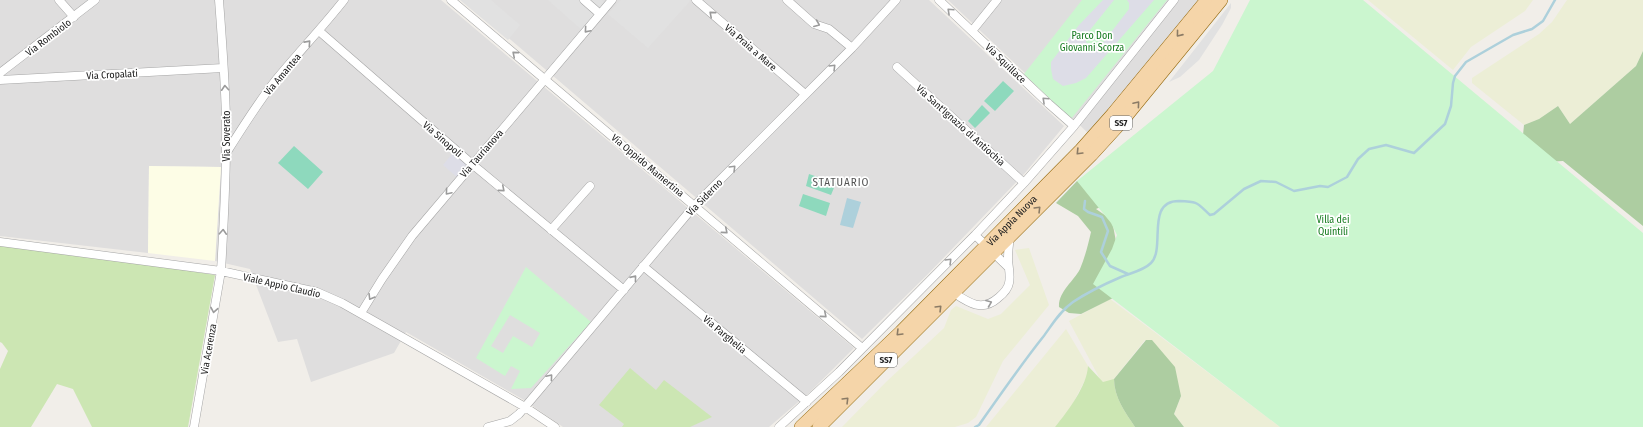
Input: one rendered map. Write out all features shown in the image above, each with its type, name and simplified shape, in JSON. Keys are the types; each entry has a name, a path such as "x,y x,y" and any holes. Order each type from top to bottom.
{"main road":[{"name":"Via Appia Nuova","path":"819,427 954,293 990,250 1100,129 1207,0"},
{"name":"Via Appia Nuova","path":"801,427 990,250 1010,237 1114,131 1221,0"}],"street":[{"path":"59,0 74,17"},
{"name":"Via Rombiolo","path":"0,73 95,0"},
{"name":"Via Soverato","path":"219,0 226,153 221,271"},
{"name":"Via Amantea","path":"226,153 271,87 344,0"},
{"name":"Via Oppido Mamertina","path":"451,0 695,205 862,348"},
{"path":"584,0 600,14"},
{"name":"Via Taurianova","path":"361,313 404,246 612,0"},
{"name":"Via Praia a Mare","path":"696,0 805,94"},
{"path":"787,0 814,24 829,29 852,48"},
{"name":"Via Siderno","path":"488,427 513,419 525,407 695,205 852,48 896,0"},
{"name":"Via Squillace","path":"939,0 1074,126"},
{"path":"972,31 997,0"},
{"name":"Via Appia Nuova","path":"779,427 862,348 975,235 1024,183 1074,126 1174,0"},
{"name":"Via Sinopoli","path":"319,31 472,164 624,290"},
{"name":"Via Sant'Ignazio di Antiochia","path":"897,67 1024,183"},
{"name":"Via Cropalati","path":"0,80 223,68"},
{"path":"551,230 590,186"},
{"path":"975,235 1008,267"},
{"path":"954,293 974,304 983,305 991,304 1008,287 1010,278 1008,267 1010,237"},
{"name":"Viale Appio Claudio","path":"0,242 221,271 310,290 332,298 361,313 525,407 555,427"},
{"name":"Via Parghelia","path":"643,266 807,402"},
{"name":"Via Acerenza","path":"194,427 221,271"}],"shaded area":[{"path":"0,0 441,0 854,348 810,392 769,427 563,427 524,400 406,332 394,353 311,382 297,339 278,342 250,269 215,261 221,167 149,166 148,253 0,236"},
{"path":"460,0 491,0 520,25 508,40"},
{"path":"464,0 929,0 1064,126 1025,173 928,274 862,339"},
{"path":"548,0 602,0 605,3 583,31"},
{"path":"621,0 690,1 648,48 608,14"},
{"path":"948,0 1198,0 1089,134"},
{"path":"1103,0 1114,0 1086,35 1086,42 1093,48 1102,44 1129,9 1129,3 1127,0 1154,0 1086,78 1076,83 1063,86 1053,79 1051,62 1079,25"},
{"path":"1368,0 1533,0 1525,11 1471,47 1453,70"},
{"path":"1567,0 1643,0 1643,51 1636,66 1570,124 1558,106 1539,119 1524,125 1472,83 1472,78 1539,34 1552,22"},
{"path":"1231,3 1231,8 1222,25 1199,60 1180,77 1169,82"},
{"path":"456,149 472,164 459,179 443,165"},
{"path":"149,166 221,167 215,261 148,253"},
{"path":"1029,248 1049,305 1003,361 976,417 968,423 955,427 842,427 886,382 944,328 951,310 956,306 988,319 1001,314 1030,285 1015,250"},
{"path":"1110,299 1280,427 1184,427 1174,414 1181,396 1145,340 1109,385 1101,381 1069,321"},
{"path":"1066,329 1088,366 1088,374 1070,409 1055,427 986,427"}],"green space":[{"name":"Parco Don Giovanni Scorza","path":"1082,0 1167,0 1071,119 1024,74"},
{"name":"Villa dei Quintili","path":"1250,0 1363,0 1643,233 1643,427 1280,427 1093,284 1112,249 1117,235 1111,223 1077,181 1213,71"},
{"path":"1643,51 1643,226 1563,161 1546,162 1522,145 1524,125 1539,119 1558,106 1570,124 1636,66"},
{"path":"1003,81 1014,91 995,111 984,101"},
{"path":"982,105 990,113 975,128 968,121"},
{"path":"294,146 323,172 308,189 278,163"},
{"path":"809,174 836,183 831,195 806,186"},
{"path":"1077,181 1094,181 1109,203 1096,209 1112,220 1119,258 1135,287 1081,314 1069,313 1059,307 1061,296 1080,269 1091,232 1078,216 1056,203"},
{"path":"803,194 830,203 826,216 799,206"},
{"path":"0,240 215,275 188,427 92,427 73,389 57,384 31,427 0,427 0,369 8,351 0,342"},
{"path":"526,267 591,322 531,388 511,389 520,371 511,366 505,376 476,358","holes":["510,315 540,333 532,347 513,336 503,353 491,346"]},
{"path":"1146,340 1152,340 1175,367 1181,396 1174,414 1184,427 1135,427 1118,398 1114,386 1114,379"},
{"path":"1088,366 1103,382 1114,379 1114,386 1118,398 1135,427 1055,427 1081,390 1087,374"},
{"path":"630,368 656,390 664,380 712,417 690,427 622,427 624,424 599,405"}],"water":[{"path":"847,198 861,202 853,228 840,225"}],"waterway":[{"path":"975,427 979,425 1056,318 1068,306 1096,289 1140,270 1151,263 1155,256 1157,247 1159,217 1162,209 1169,203 1179,201 1194,202 1210,215 1214,214 1244,189 1261,181 1276,182 1294,191 1320,186 1328,187 1347,177 1358,159 1369,149 1386,145 1414,153 1445,124 1451,106 1455,76 1466,62 1513,35 1532,29 1543,21 1555,0"},
{"path":"1085,201 1084,209 1102,217 1108,231 1101,252 1110,266 1128,274"}],"district":[{"name":"STATUARIO","path":"841,182"}]}
